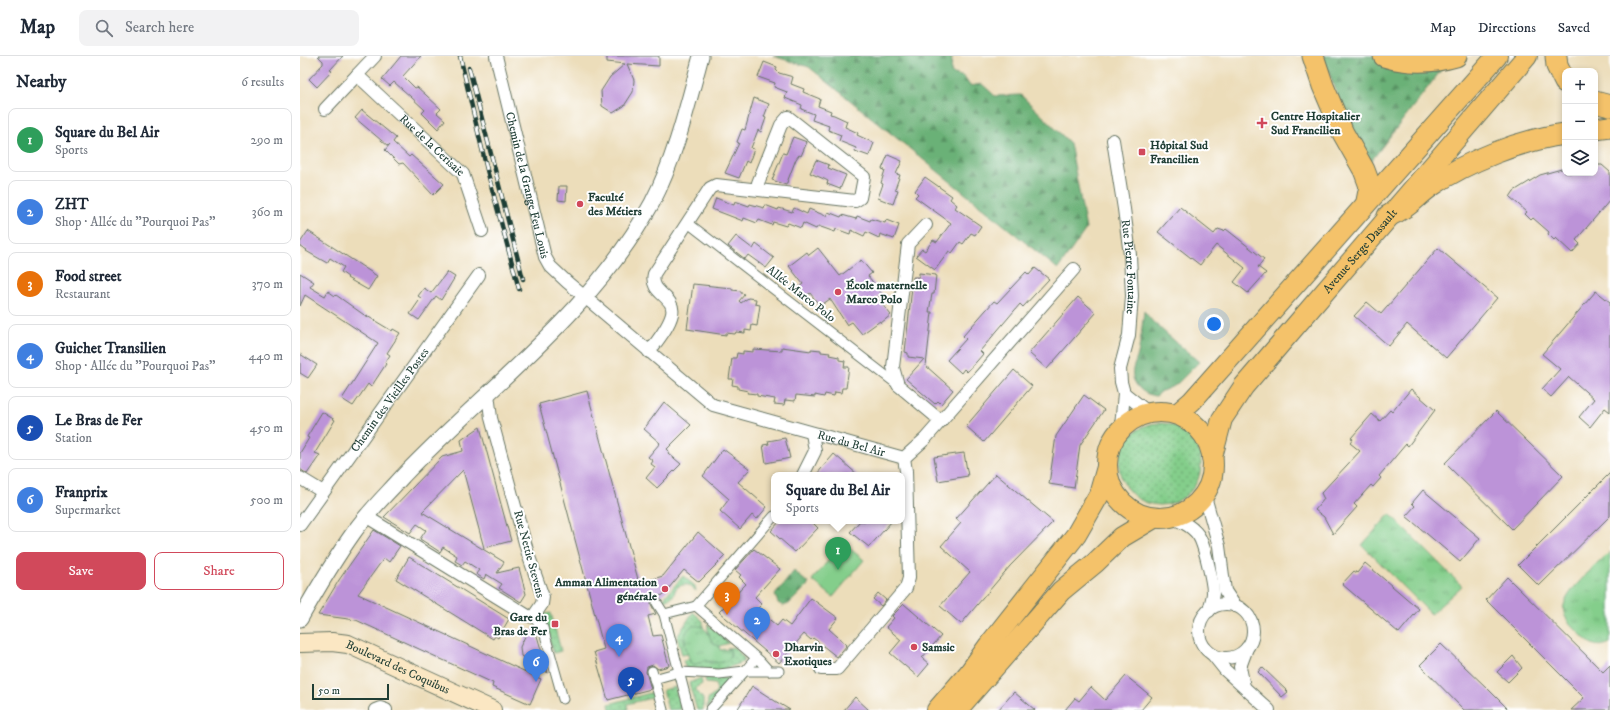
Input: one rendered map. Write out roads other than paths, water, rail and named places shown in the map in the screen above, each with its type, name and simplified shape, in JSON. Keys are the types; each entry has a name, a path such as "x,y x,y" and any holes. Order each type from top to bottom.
{"highway":[{"path":"1313,56 1323,86 1343,133 1364,170 1370,186 1367,201"},
{"path":"1384,56 1413,61 1438,60 1456,56"},
{"path":"1556,56 1557,66 1562,76"},
{"path":"1598,103 1610,106"},
{"path":"1598,129 1610,127"},
{"path":"1388,216 1404,210 1430,186 1459,170 1485,158 1545,137 1562,134"}],"main road":[{"name":"Avenue Serge Dassault","path":"1177,414 1192,401 1367,201 1497,56"},
{"name":"Avenue Serge Dassault","path":"1212,457 1222,419 1240,390 1527,56"},
{"path":"937,710 969,673 989,645 1076,535 1099,495 1112,441 1121,427 1133,418 1149,413 1162,412 1177,414 1189,420 1201,432 1208,443 1212,457 1210,482 1204,493 1195,504 1182,512 1162,517 1122,537 1095,563 1061,591 1000,662 956,710"},
{"path":"1107,466 1110,481 1116,494 1126,505 1138,513 1162,517"},
{"name":"Boulevard des Coquibus","path":"300,643 332,642 348,644 492,710"},
{"path":"922,710 972,656 989,645"},
{"path":"972,710 996,677 1000,662"}],"street":[{"path":"325,109 375,56"},
{"name":"Chemin de la Grange Feu Louis","path":"496,56 545,257 550,266 586,298"},
{"path":"300,619 355,531 367,517 408,472 522,363 586,298 635,231 658,189 686,111 701,56"},
{"name":"Rue de la Cerisaie","path":"357,75 463,174 482,231"},
{"path":"649,352 662,333 672,314 672,307 654,286 652,281 654,274 710,188 716,185 758,190 855,201 860,198 864,177 788,118 781,125 758,183 758,190"},
{"name":"Rue Pierre Fontaine","path":"1112,140 1130,255 1132,296 1129,335 1120,369 1124,393 1121,427"},
{"name":"Allée Marco Polo","path":"688,223 898,385"},
{"path":"926,225 908,244 892,367 898,385 941,421"},
{"path":"821,669 836,669 906,588 910,578 906,470 904,458 925,439 1074,269"},
{"name":"Chemin des Vieilles Postes","path":"300,525 479,275"},
{"name":"Rue du Bel Air","path":"586,298 713,405 904,458"},
{"path":"1124,393 1149,413"},
{"name":"Rue Nettie Stevens","path":"367,517 528,616 533,617 542,604 542,597 528,554 491,418 488,394"},
{"path":"805,472 815,450 812,433"},
{"path":"300,478 323,492"},
{"path":"1204,493 1219,546 1225,592 1235,606 1247,614 1252,623 1253,634 1240,667 1244,687"},
{"path":"1162,517 1187,524 1198,535 1204,546 1213,592 1209,611"},
{"path":"664,614 696,606 771,519"},
{"path":"657,603 664,614 689,710"},
{"path":"1235,606 1218,605 1209,611 1201,622 1200,636 1205,649 1225,670 1269,710"},
{"path":"696,606 769,671"},
{"path":"533,617 543,628 563,699"},
{"path":"1212,655 1224,659 1231,658 1237,656 1248,648"},
{"path":"710,710 756,658"},
{"path":"663,710 653,675 679,672 719,674 745,671 779,671"}],"railway":[{"path":"460,56 487,170 519,289"},
{"path":"469,68 523,279"}],"place":[{"name":"Centre Hospitalier Sud Francilien","path":"1262,123"},
{"name":"Hôpital Sud Francilien","path":"1142,152"},
{"name":"Faculté des Métiers","path":"580,204"},
{"name":"École maternelle Marco Polo","path":"838,292"},
{"name":"Square du Bel Air","path":"838,570"},
{"name":"Amman Alimentation générale","path":"665,589"},
{"name":"Food street","path":"727,615"},
{"name":"Gare du Bras de Fer","path":"555,624"},
{"name":"ZHT","path":"757,640"},
{"name":"Samsic","path":"914,647"},
{"name":"Dharvin Exotiques","path":"776,654"},
{"name":"Guichet Transilien","path":"619,657"},
{"name":"Franprix","path":"536,682"},
{"name":"Le Bras de Fer","path":"631,700"}]}
